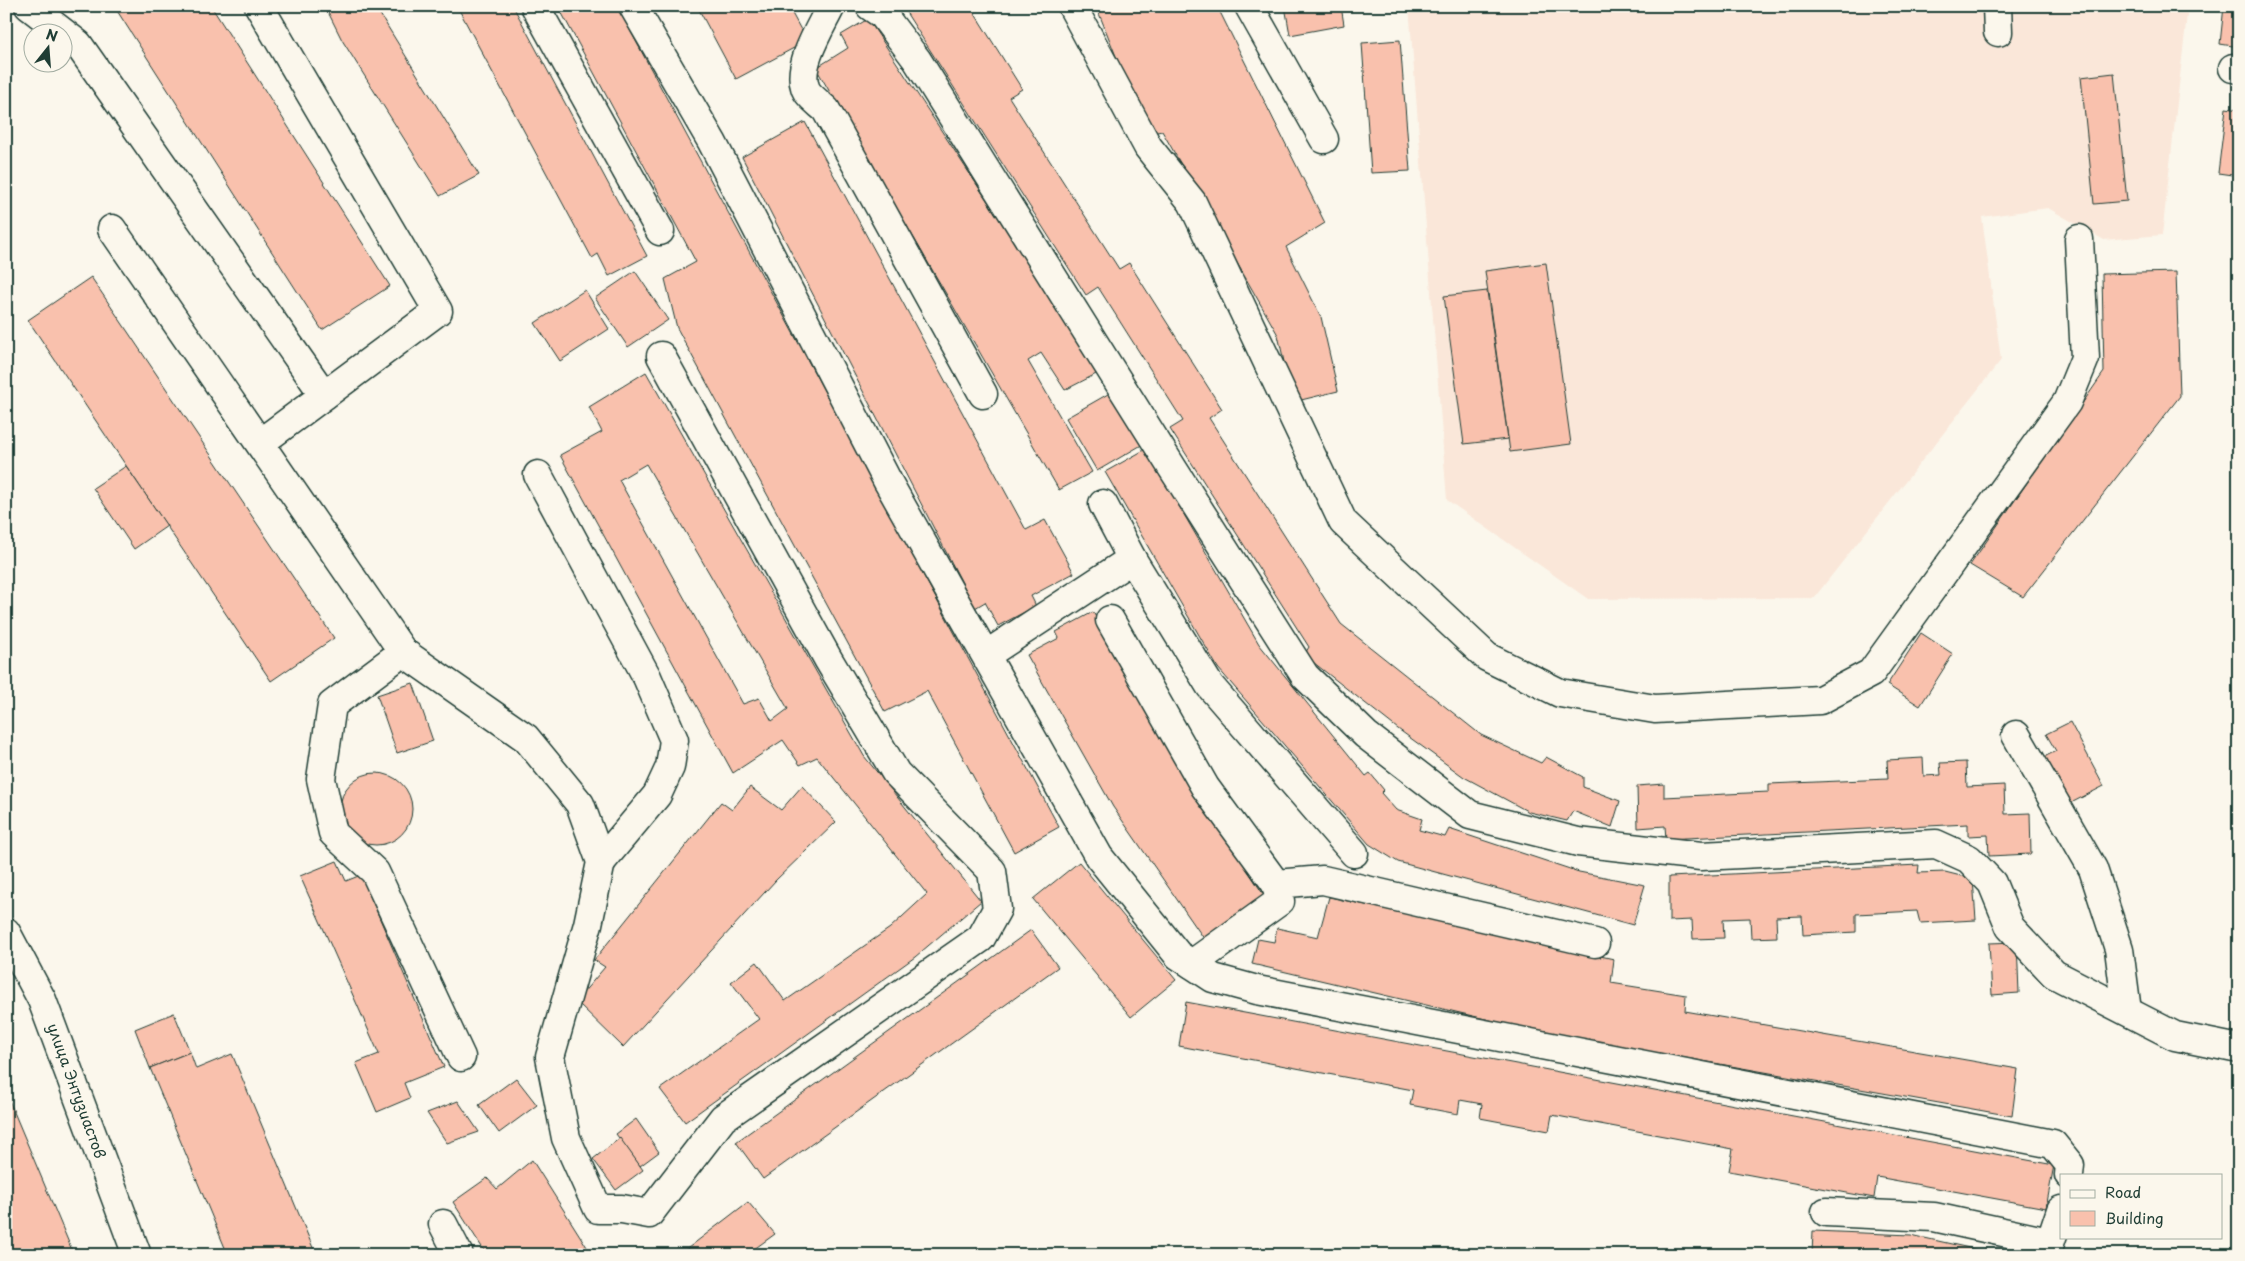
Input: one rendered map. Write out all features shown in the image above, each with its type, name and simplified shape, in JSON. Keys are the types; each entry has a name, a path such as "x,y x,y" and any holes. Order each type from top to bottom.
{"street":[{"path":"29,6 78,44 324,395"},
{"path":"260,6 438,311 260,443"},
{"path":"535,6 660,231"},
{"path":"633,6 712,142 888,482 1099,857 1178,955 1213,978 1257,990 2053,1144 2070,1165 2069,1174"},
{"path":"832,6 814,42 803,72 805,89 826,110 983,394"},
{"path":"870,6 883,15 917,60 1172,469 1305,676 1366,735 1470,815 1578,842 1701,856 1936,844 1969,859 1992,883 2010,927 2054,974 2176,1036 2239,1049"},
{"path":"1072,6 1148,147 1192,202 1343,522 1488,657 1560,693 1655,709 1820,700 1871,673 2067,402 2085,358 2079,239"},
{"path":"1249,6 1324,139"},
{"path":"112,229 403,652 526,738 580,804 601,862"},
{"path":"538,475 647,677 674,740 670,767 657,795 601,862 588,924 550,1057 566,1138 598,1209 622,1209 649,1214 723,1118 981,938 997,909 992,871 896,774 828,659 661,356"},
{"path":"1103,504 1132,559 1210,686 1354,853"},
{"path":"986,655 1132,559"},
{"path":"1110,620 1205,788 1276,884 1280,901 1192,964"},
{"path":"403,652 332,705 321,778 333,833 375,872 461,1057"},
{"path":"2016,735 2093,869 2119,949 2127,1011"},
{"path":"1276,884 1323,880 1595,943"},
{"name":"улица Энтузиастов","path":"6,932 42,1000 137,1255"},
{"path":"1826,1212 1934,1217 2048,1249 2060,1213"},
{"path":"443,1224 460,1255"}],"shaded area":[{"path":"1409,6 2188,6 2162,235 2104,240 2048,208 1982,217 2001,360 1814,598 1588,599 1447,500"}],"building":[{"path":"114,6 211,6 390,286 322,330"},
{"path":"325,6 375,6 479,175 440,196 342,40"},
{"path":"457,6 513,6 647,256 609,276 598,254 592,258"},
{"path":"558,6 617,6 1059,827 1014,852 927,691 885,712 677,328 665,279 696,262"},
{"path":"697,6 788,6 807,41 736,79"},
{"path":"902,6 970,6 1022,89 1009,97 1119,269 1129,263 1222,409 1209,418 1341,624 1481,735 1541,763 1546,757 1583,777 1583,787 1620,801 1612,827 1573,811 1567,821 1529,812 1464,777 1398,729 1304,655 1309,647 1170,429 1183,421 1098,287 1086,295"},
{"path":"1096,6 1217,6 1325,223 1286,247 1321,317 1338,391 1293,402 1278,335 1162,131 1147,134"},
{"path":"1285,6 1341,6 1344,25 1290,35"},
{"path":"2224,6 2239,6 2239,47 2220,44"},
{"path":"868,19 1100,372 1065,390 1041,353 1028,361 1092,472 1059,490 816,68 848,48 841,35"},
{"path":"1400,40 1410,171 1371,173 1362,43"},
{"path":"2114,73 2127,201 2094,204 2081,77"},
{"path":"2226,108 2239,110 2239,176 2218,173"},
{"path":"805,122 1026,530 1045,520 1074,573 1031,596 1036,606 998,626 985,602 975,608 742,157"},
{"path":"1546,263 1571,444 1510,452 1485,271"},
{"path":"635,271 668,320 628,347 595,298"},
{"path":"2176,272 2180,396 2023,597 1970,565 2104,372 2102,274"},
{"path":"91,277 334,638 271,681 28,320"},
{"path":"585,290 609,329 560,361 535,323"},
{"path":"1487,291 1508,439 1464,444 1444,296"},
{"path":"646,372 864,756 981,901 915,957 685,1122 660,1089 759,1019 731,982 757,962 785,1001 890,928 927,894 817,757 800,765 783,740 733,773 560,455 602,432 589,407","holes":["646,464 788,709 772,721 759,698 743,704 619,480"]},
{"path":"1115,390 1145,443 1097,471 1066,418"},
{"path":"1146,449 1259,644 1366,776 1370,773 1384,790 1381,793 1396,810 1422,819 1419,830 1445,837 1449,829 1579,872 1645,885 1633,925 1398,862 1369,844 1218,668 1105,472"},
{"path":"126,466 167,526 134,549 93,488"},
{"path":"1093,612 1185,774 1267,900 1207,943 1113,807 1027,655 1059,638 1056,632"},
{"path":"1921,633 1953,654 1920,706 1887,685"},
{"path":"413,683 433,741 397,753 377,695"},
{"path":"2070,722 2104,786 2069,804 2044,757 2056,751 2046,734"},
{"path":"1923,758 1924,776 1941,775 1940,763 1966,762 1967,787 2004,785 2005,814 2030,813 2031,854 1989,856 1988,835 1968,836 1968,824 1666,839 1665,826 1638,828 1637,786 1664,784 1664,797 1769,792 1769,784 1888,779 1887,760"},
{"path":"376,773 396,779 406,789 412,809 406,829 396,839 376,845 356,839 346,829 340,809 346,789 356,779"},
{"path":"802,786 836,822 776,880 623,1047 576,1001 605,967 594,960 721,802 732,810 750,787 781,810"},
{"path":"337,861 346,881 361,875 444,1067 404,1083 410,1098 377,1112 356,1063 379,1054 300,876"},
{"path":"1079,862 1176,980 1131,1017 1033,899"},
{"path":"1919,865 1918,873 1945,872 1973,879 1976,920 1920,923 1917,911 1856,914 1856,932 1803,935 1802,916 1776,917 1777,937 1751,938 1750,918 1723,919 1724,938 1693,939 1692,920 1669,921 1669,877"},
{"path":"1329,897 1614,959 1611,983 1686,995 1685,1011 2018,1069 2012,1116 1545,1033 1252,964 1258,939 1274,942 1277,928 1318,937"},
{"path":"1031,930 1058,967 763,1179 736,1142"},
{"path":"2017,942 2019,993 1992,995 1989,943"},
{"path":"1186,1002 2054,1165 2046,1208 1877,1177 1874,1198 1729,1171 1733,1149 1552,1115 1549,1131 1480,1118 1482,1104 1460,1100 1458,1114 1410,1105 1413,1090 1179,1046"},
{"path":"174,1013 190,1052 150,1068 135,1029"},
{"path":"190,1052 196,1069 232,1054 316,1255 228,1255 150,1068"},
{"path":"516,1078 537,1105 499,1133 479,1105"},
{"path":"6,1093 74,1255 6,1255"},
{"path":"458,1101 479,1132 447,1143 427,1113"},
{"path":"636,1119 659,1152 640,1166 616,1134"},
{"path":"620,1138 643,1170 616,1190 593,1159"},
{"path":"532,1160 592,1255 487,1255 453,1202 487,1178 497,1189"},
{"path":"748,1202 775,1234 746,1255 679,1255"},
{"path":"1813,1231 1911,1235 2001,1255 1812,1255"}]}
